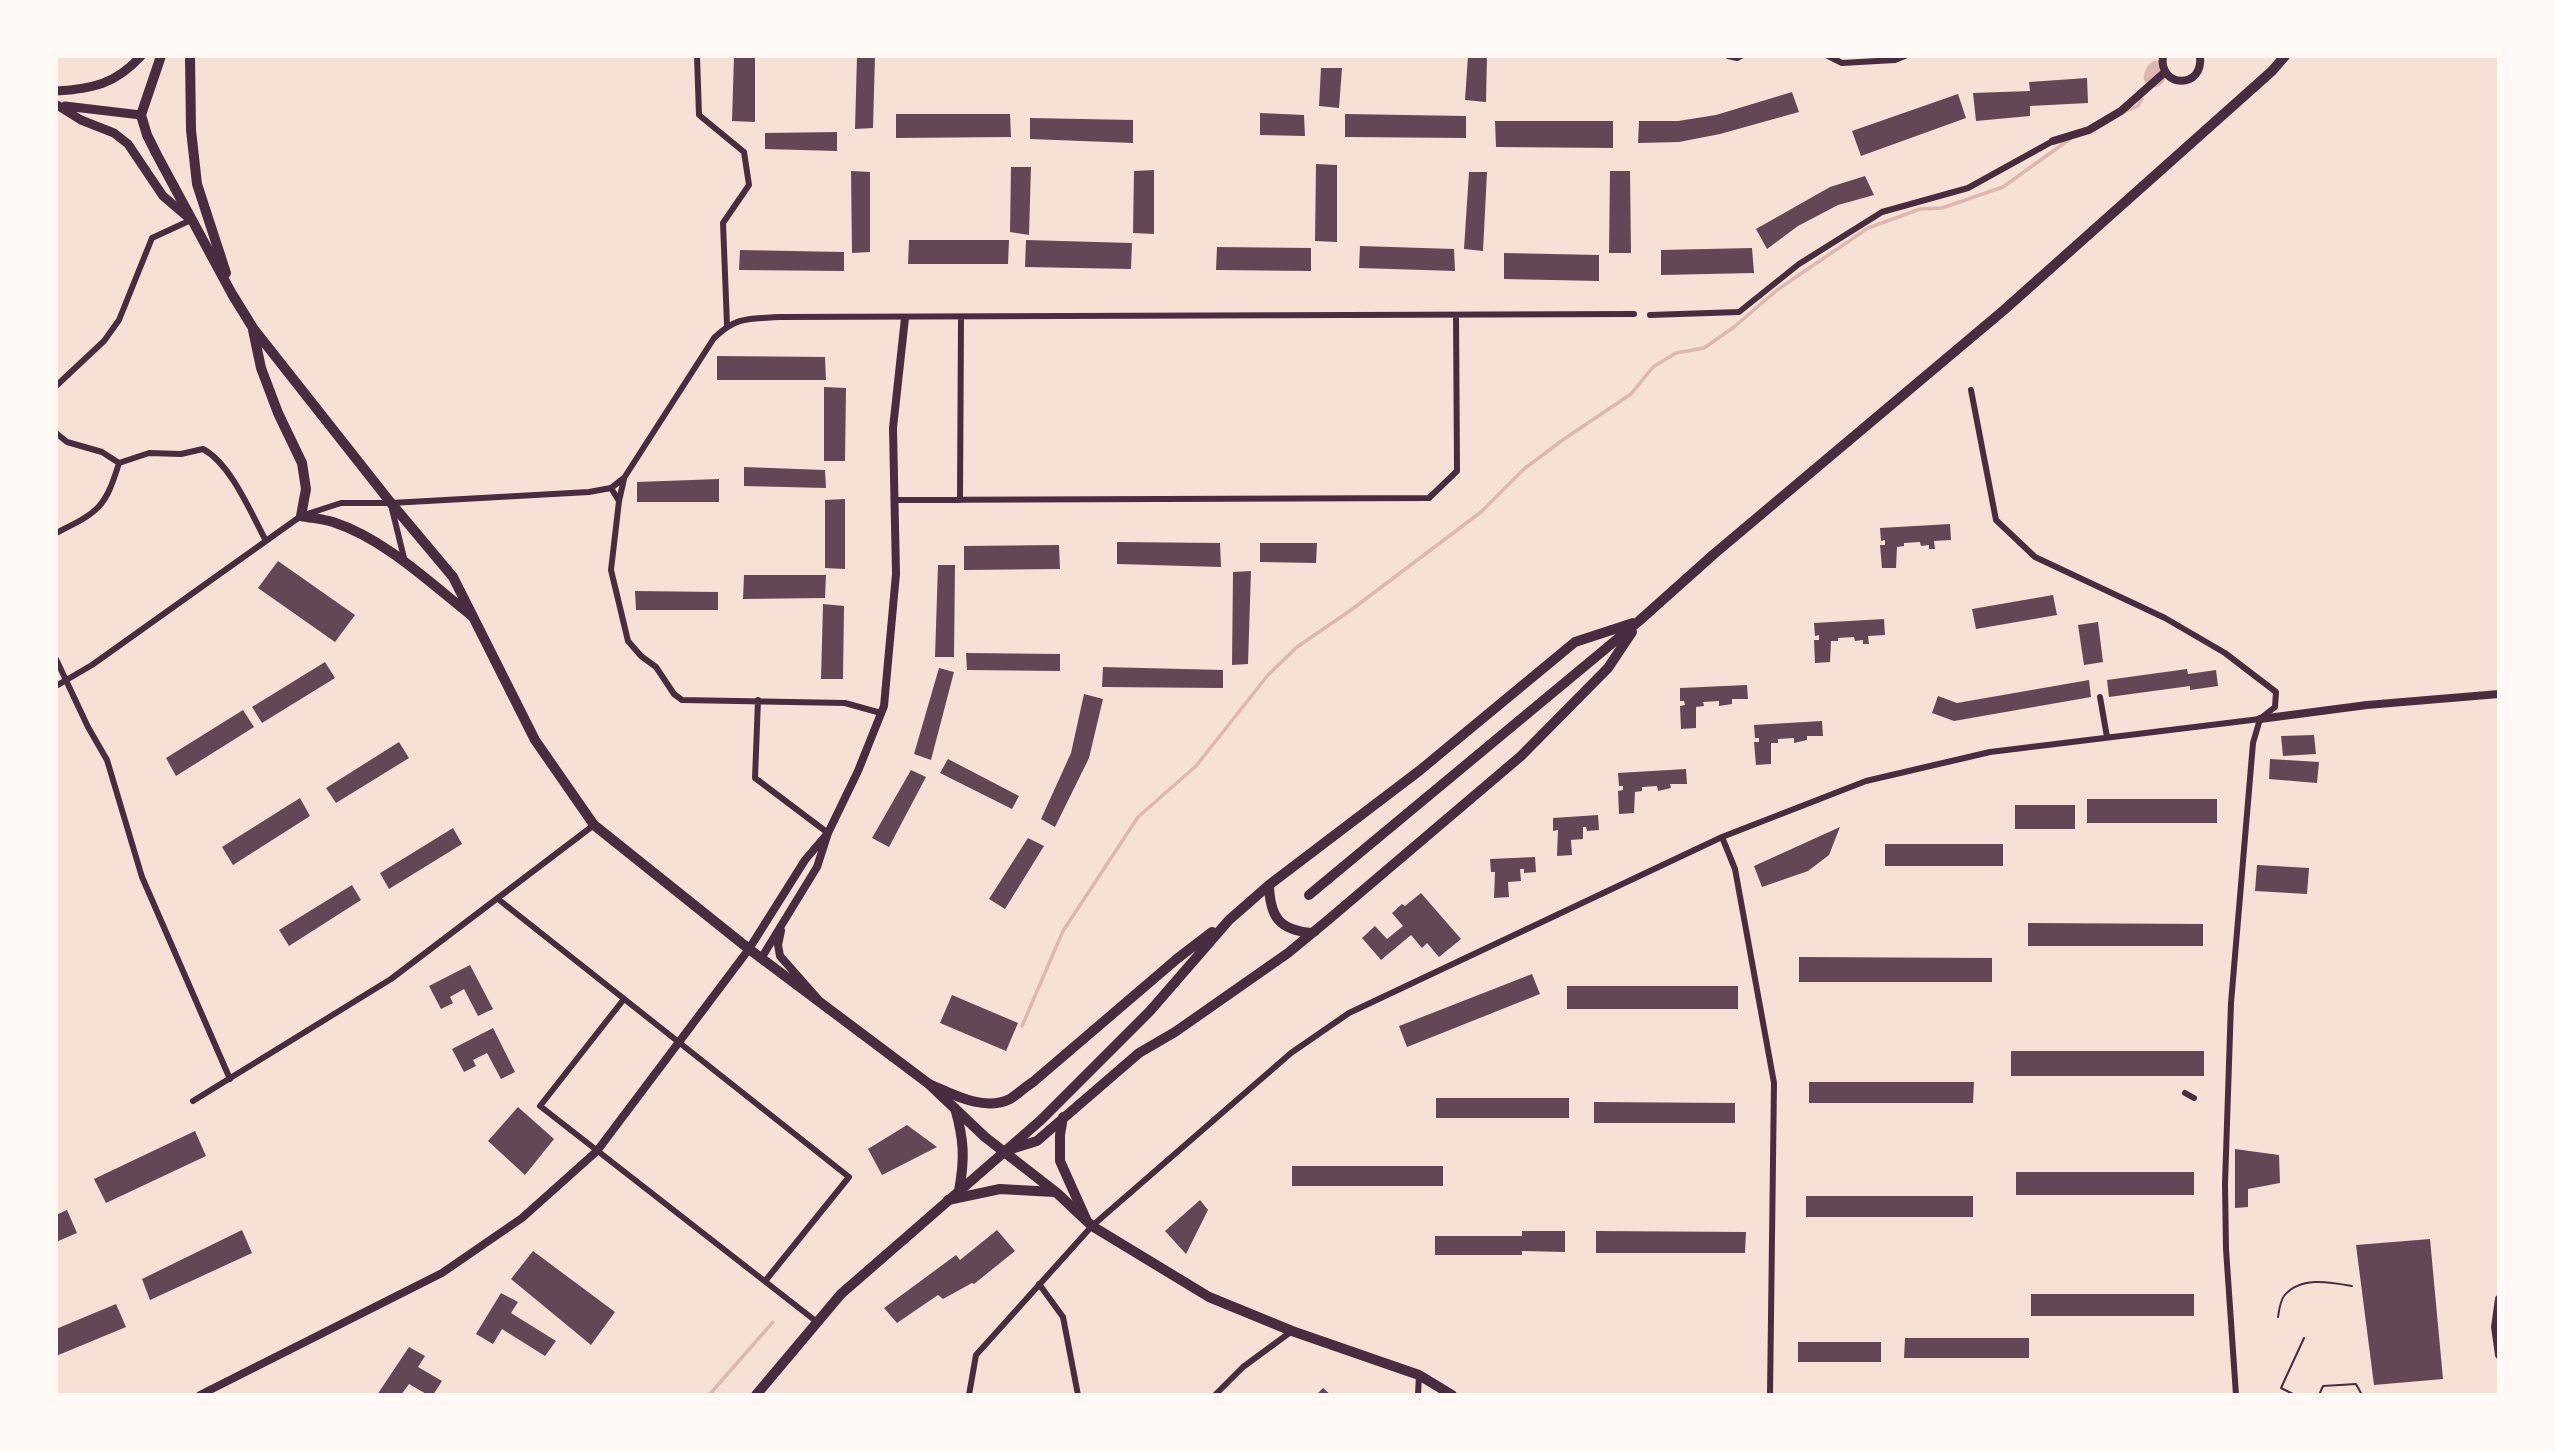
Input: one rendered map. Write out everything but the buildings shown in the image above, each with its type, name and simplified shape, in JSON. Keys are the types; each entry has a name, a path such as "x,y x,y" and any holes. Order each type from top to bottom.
{"highway":[{"path":"1309,895 1639,621 1714,554 2004,310 2272,71 2285,56"},
{"path":"929,1084 970,1101 995,1103 1008,1100 1033,1082 1178,958 1419,771 1575,642 1639,621"},
{"path":"1003,1152 1037,1141 1139,1053 1175,1032 1288,953 1328,920 1521,756 1608,668 1639,621"},
{"path":"1269,885 1274,915 1291,930 1312,933 1328,920"},
{"path":"756,1395 841,1294 1041,1120 1150,1011 1229,920"},
{"path":"1063,1117 1060,1161 1089,1222"}],"main road":[{"path":"56,91 86,89 115,79 141,56"},
{"path":"162,56 141,115 147,135 232,294 253,328 390,503 453,577 535,740 594,825 929,1084 1003,1152 1089,1222 1209,1297 1292,1331 1419,1375 1452,1395"},
{"path":"190,56 191,130 197,184 232,294"},
{"path":"56,105 141,115"},
{"path":"56,105 81,120 114,133 128,144 163,196 191,220"},
{"path":"253,328 261,368 278,413 302,463 306,489 300,516 331,521 360,533 475,619"},
{"path":"955,1107 964,1139 964,1167 958,1191"},
{"path":"947,1200 1000,1189 1056,1193"}],"street":[{"path":"697,56 699,115 744,152 748,185 723,223 727,325"},
{"path":"1728,56 1741,56"},
{"path":"1828,56 1842,63 1895,60 1905,56"},
{"path":"2163,56 2165,72 2177,81 2191,78 2200,68 2200,56"},
{"path":"1650,315 1739,312 1799,264 1882,212 1968,188 2053,141 2089,130 2121,111 2165,72"},
{"path":"56,386 104,341 119,320 152,238 191,220"},
{"path":"56,686 92,665 300,516 341,503 390,503 589,492 611,488 624,478 714,338 727,325 741,319 1634,314"},
{"path":"894,500 1429,498 1457,471 1456,315"},
{"path":"960,500 961,317"},
{"path":"762,957 817,867 828,833 858,771 881,713 888,676 896,574 893,428 905,318"},
{"path":"1971,390 1997,520 2035,556 2165,618 2225,653 2276,692 2275,707 2260,719 2253,743 2230,1009 2226,1249 2236,1395"},
{"path":"56,433 67,442 102,452 118,463"},
{"path":"118,463 149,453 181,454 203,449 214,455 235,485 266,541"},
{"path":"56,533 99,508 110,494 118,463"},
{"path":"624,478 611,570 628,641 641,656 656,667 674,694 682,700 845,703 881,713"},
{"path":"611,488 619,501"},
{"path":"390,503 406,565"},
{"path":"56,659 107,760 142,877 230,1079"},
{"path":"969,1395 976,1355 1089,1222 1291,1053 1349,1013 1722,838 1866,780 1990,752 2367,705 2499,694"},
{"path":"2100,697 2107,737"},
{"path":"758,700 755,778 828,833"},
{"path":"193,1101 391,979 594,825"},
{"path":"200,1395 442,1273 522,1218 597,1151 750,948 805,860 828,833"},
{"path":"1722,838 1735,869 1774,1083 1770,1395"},
{"path":"498,899 849,1177 766,1280"},
{"path":"783,923 778,945 780,956 821,1003"},
{"path":"624,999 540,1106 817,1322"},
{"path":"2185,1093 2194,1098"},
{"path":"1039,1284 1063,1317 1078,1395"},
{"path":"2499,1299 2495,1327 2499,1355"},
{"path":"1214,1395 1243,1367 1292,1331"},
{"path":"1418,1395 1419,1375"}],"path":[{"path":"2278,1317 2282,1297 2298,1285 2325,1281 2352,1286"},
{"path":"2295,1395 2281,1388 2304,1338"},
{"path":"2319,1395 2323,1386 2356,1384 2362,1395"}],"waterway":[{"path":"2154,77 2157,71"},
{"path":"2124,112 2138,106 2142,99"},
{"path":"1022,1026 1063,931 1138,817 1196,766 1268,675 1297,647 1351,610 1481,512 1524,469 1631,394 1653,367 1676,353 1704,348 1734,327 1777,290 1868,228 1920,209 1942,208 2003,187 2070,139"},
{"path":"709,1395 773,1322"}]}
